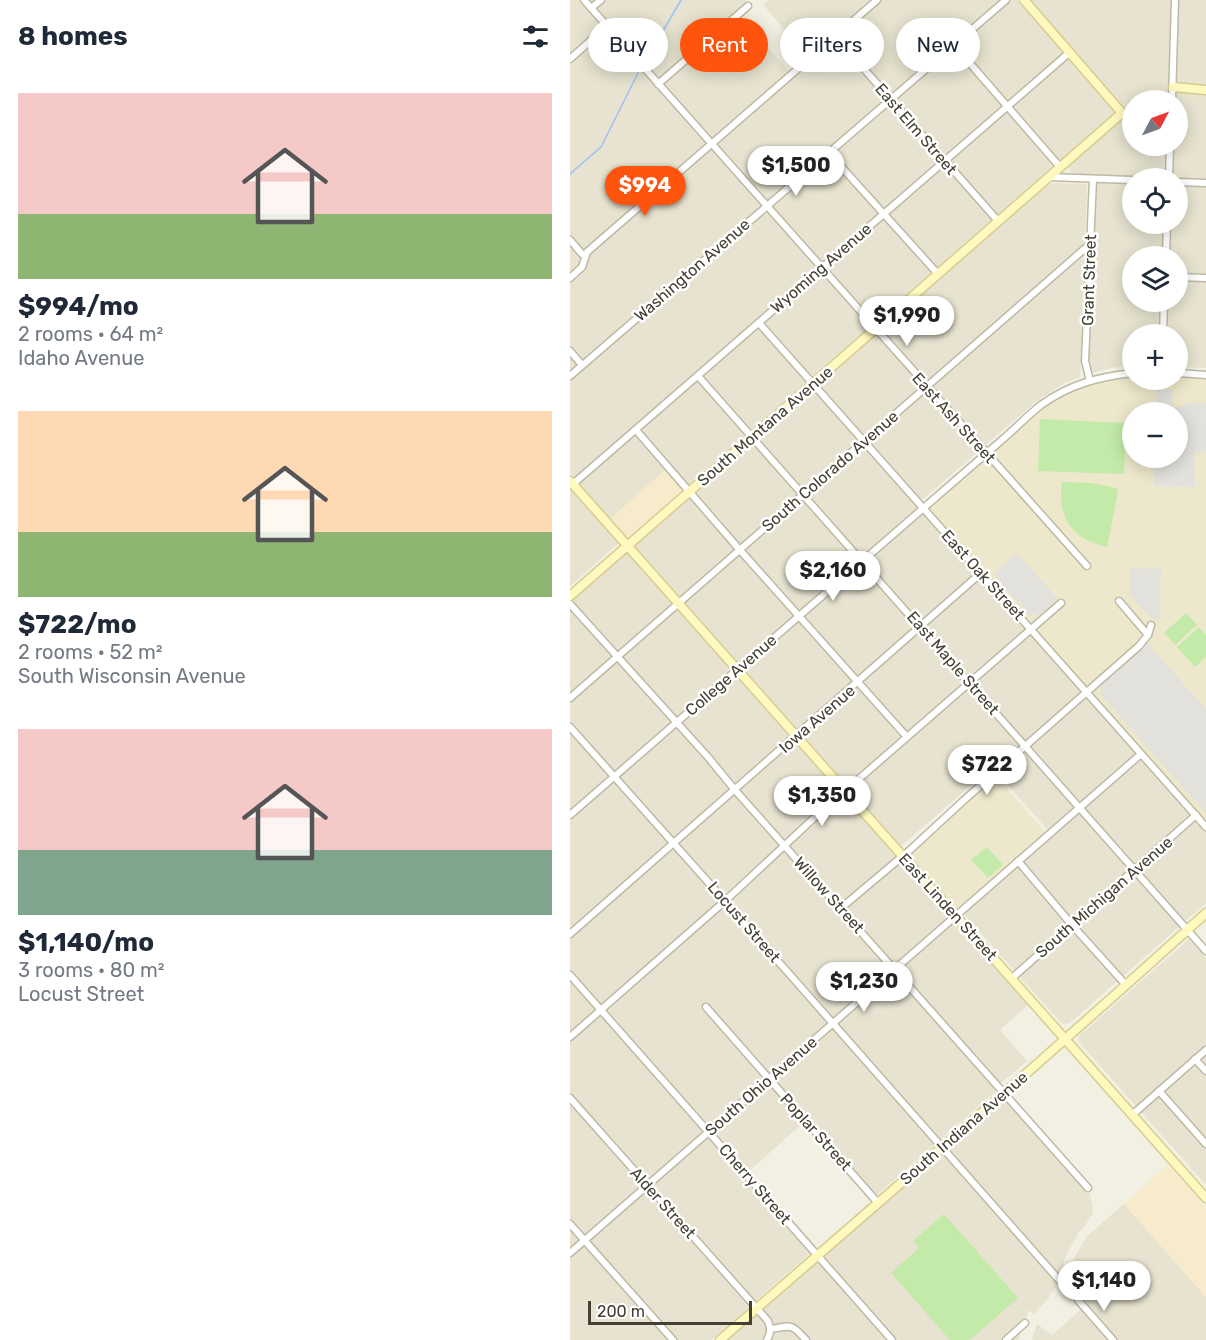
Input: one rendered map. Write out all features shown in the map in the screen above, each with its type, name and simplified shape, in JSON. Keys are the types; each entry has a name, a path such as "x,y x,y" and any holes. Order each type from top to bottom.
{"main road":[{"path":"1024,0 1070,52"},
{"name":"South Montana Avenue","path":"570,596 1122,113 1070,52"},
{"path":"1173,87 1206,90"},
{"name":"East Linden Street","path":"572,483 1206,1198"},
{"name":"South Indiana Avenue","path":"720,1340 1206,914"}],"street":[{"name":"East Ash Street","path":"584,0 600,18"},
{"path":"591,8 601,0"},
{"path":"856,18 877,0"},
{"name":"Washington Avenue","path":"980,22 1006,0"},
{"path":"1173,90 1175,0"},
{"path":"658,84 748,6"},
{"path":"570,59 588,43"},
{"name":"Wyoming Avenue","path":"572,483 636,430 1070,52"},
{"name":"East Ash Street","path":"647,72 1087,566"},
{"path":"570,278 582,267 587,252 794,72"},
{"name":"East Elm Street","path":"867,72 998,221"},
{"name":"Washington Avenue","path":"570,376 922,72"},
{"path":"977,72 1060,167"},
{"path":"828,152 938,274"},
{"path":"1048,177 1122,180"},
{"name":"Grant Street","path":"1090,381 1085,361 1093,179"},
{"path":"1188,182 1206,183"},
{"path":"570,240 585,255"},
{"name":"South Colorado Avenue","path":"570,698 1090,244"},
{"path":"1188,278 1206,278"},
{"name":"East Oak Street","path":"759,323 1206,827"},
{"path":"570,351 582,365"},
{"name":"College Avenue","path":"570,815 1040,406 1090,381 1122,374"},
{"path":"1188,374 1206,375"},
{"name":"East Maple Street","path":"698,376 1206,951"},
{"path":"636,430 907,736"},
{"name":"Iowa Avenue","path":"570,934 981,573"},
{"path":"1119,601 1148,635"},
{"name":"Willow Street","path":"570,603 1088,1188"},
{"path":"570,1036 725,901 907,736 1062,603"},
{"path":"841,908 903,856 1144,640 1151,625"},
{"name":"Locust Street","path":"570,727 1059,1280"},
{"name":"South Ohio Avenue","path":"570,1253 1141,754"},
{"name":"South Michigan Avenue","path":"1011,978 1196,816"},
{"path":"1018,861 1126,985"},
{"name":"Cherry Street","path":"570,975 892,1340"},
{"name":"Poplar Street","path":"706,1007 878,1203"},
{"path":"1132,1115 1206,1050"},
{"path":"1196,1059 1206,1071"},
{"path":"1159,1091 1206,1144"},
{"name":"Alder Street","path":"570,1098 757,1308 768,1321 771,1329"},
{"path":"570,1224 673,1340"},
{"path":"1078,1300 1113,1340"},
{"path":"1006,1340 1025,1323"},
{"path":"767,1340 771,1329 788,1326 793,1327 806,1340"}],"shaded area":[{"path":"570,0 745,0 751,7 741,18 680,18 680,72 768,72 768,48 780,61 780,72 884,72 884,18 780,18 780,24 763,5 769,0 1017,0 1116,111 682,490 665,471 610,519 570,473"},
{"path":"1029,0 1206,0 1206,368 1188,367 1188,324 1122,324 1122,367 1091,373 1088,369 1095,174 1073,174 1068,167 1122,118 1122,156 1188,156 1188,90 1122,90 1122,106"},
{"path":"1053,183 1087,184 1080,377 1065,383 1039,399 916,505 1206,831 1206,903 1067,1024 1061,1023 963,913 1052,835 992,767 901,846 634,545 1040,190"},
{"path":"1188,374 1206,375 1206,827 923,508 1040,406 1073,388 1122,376 1122,390 1188,390"},
{"path":"1157,390 1173,390 1172,402 1156,402"},
{"path":"1188,403 1206,403 1206,451 1195,453 1195,487 1154,486 1154,468 1188,468"},
{"path":"665,470 682,490 627,538 610,519"},
{"path":"570,488 619,543 570,586"},
{"path":"626,552 1028,1005 1000,1030 1027,1061 871,1200 803,1123 749,1171 817,1247 711,1340 570,1340 570,601"},
{"path":"1017,553 1058,599 1037,616 1034,613 1030,616 993,574"},
{"path":"1129,568 1161,569 1159,621 1150,617 1129,594"},
{"path":"1147,643 1206,709 1206,813 1100,694 1102,689 1100,685"},
{"path":"994,774 1048,835 955,915 903,856"},
{"path":"1189,939 1206,958 1206,1185 1079,1042 1079,1036"},
{"path":"1005,1098 1090,1194 1093,1210 1067,1253 1057,1284 1048,1299 1034,1314 1029,1310 1018,1340 728,1340"},
{"path":"1168,1165 1206,1208 1206,1297 1124,1204"},
{"path":"1124,1204 1206,1297 1206,1340 1032,1340 1037,1324 1052,1335 1089,1305 1068,1279 1074,1258 1087,1236"}],"green space":[{"path":"1040,419 1122,423 1124,474 1038,471"},
{"path":"1062,482 1091,483 1116,488 1118,492 1107,547 1084,539 1070,525 1062,506"},
{"path":"1186,613 1197,625 1175,645 1164,633"},
{"path":"1199,627 1206,635 1206,657 1195,667 1177,647"},
{"path":"987,847 1003,865 988,878 971,860"},
{"path":"944,1214 1018,1298 970,1340 950,1340 891,1273 919,1248 913,1241"}],"waterway":[{"path":"668,22 681,0"},
{"path":"570,174 601,147 638,73"}]}
